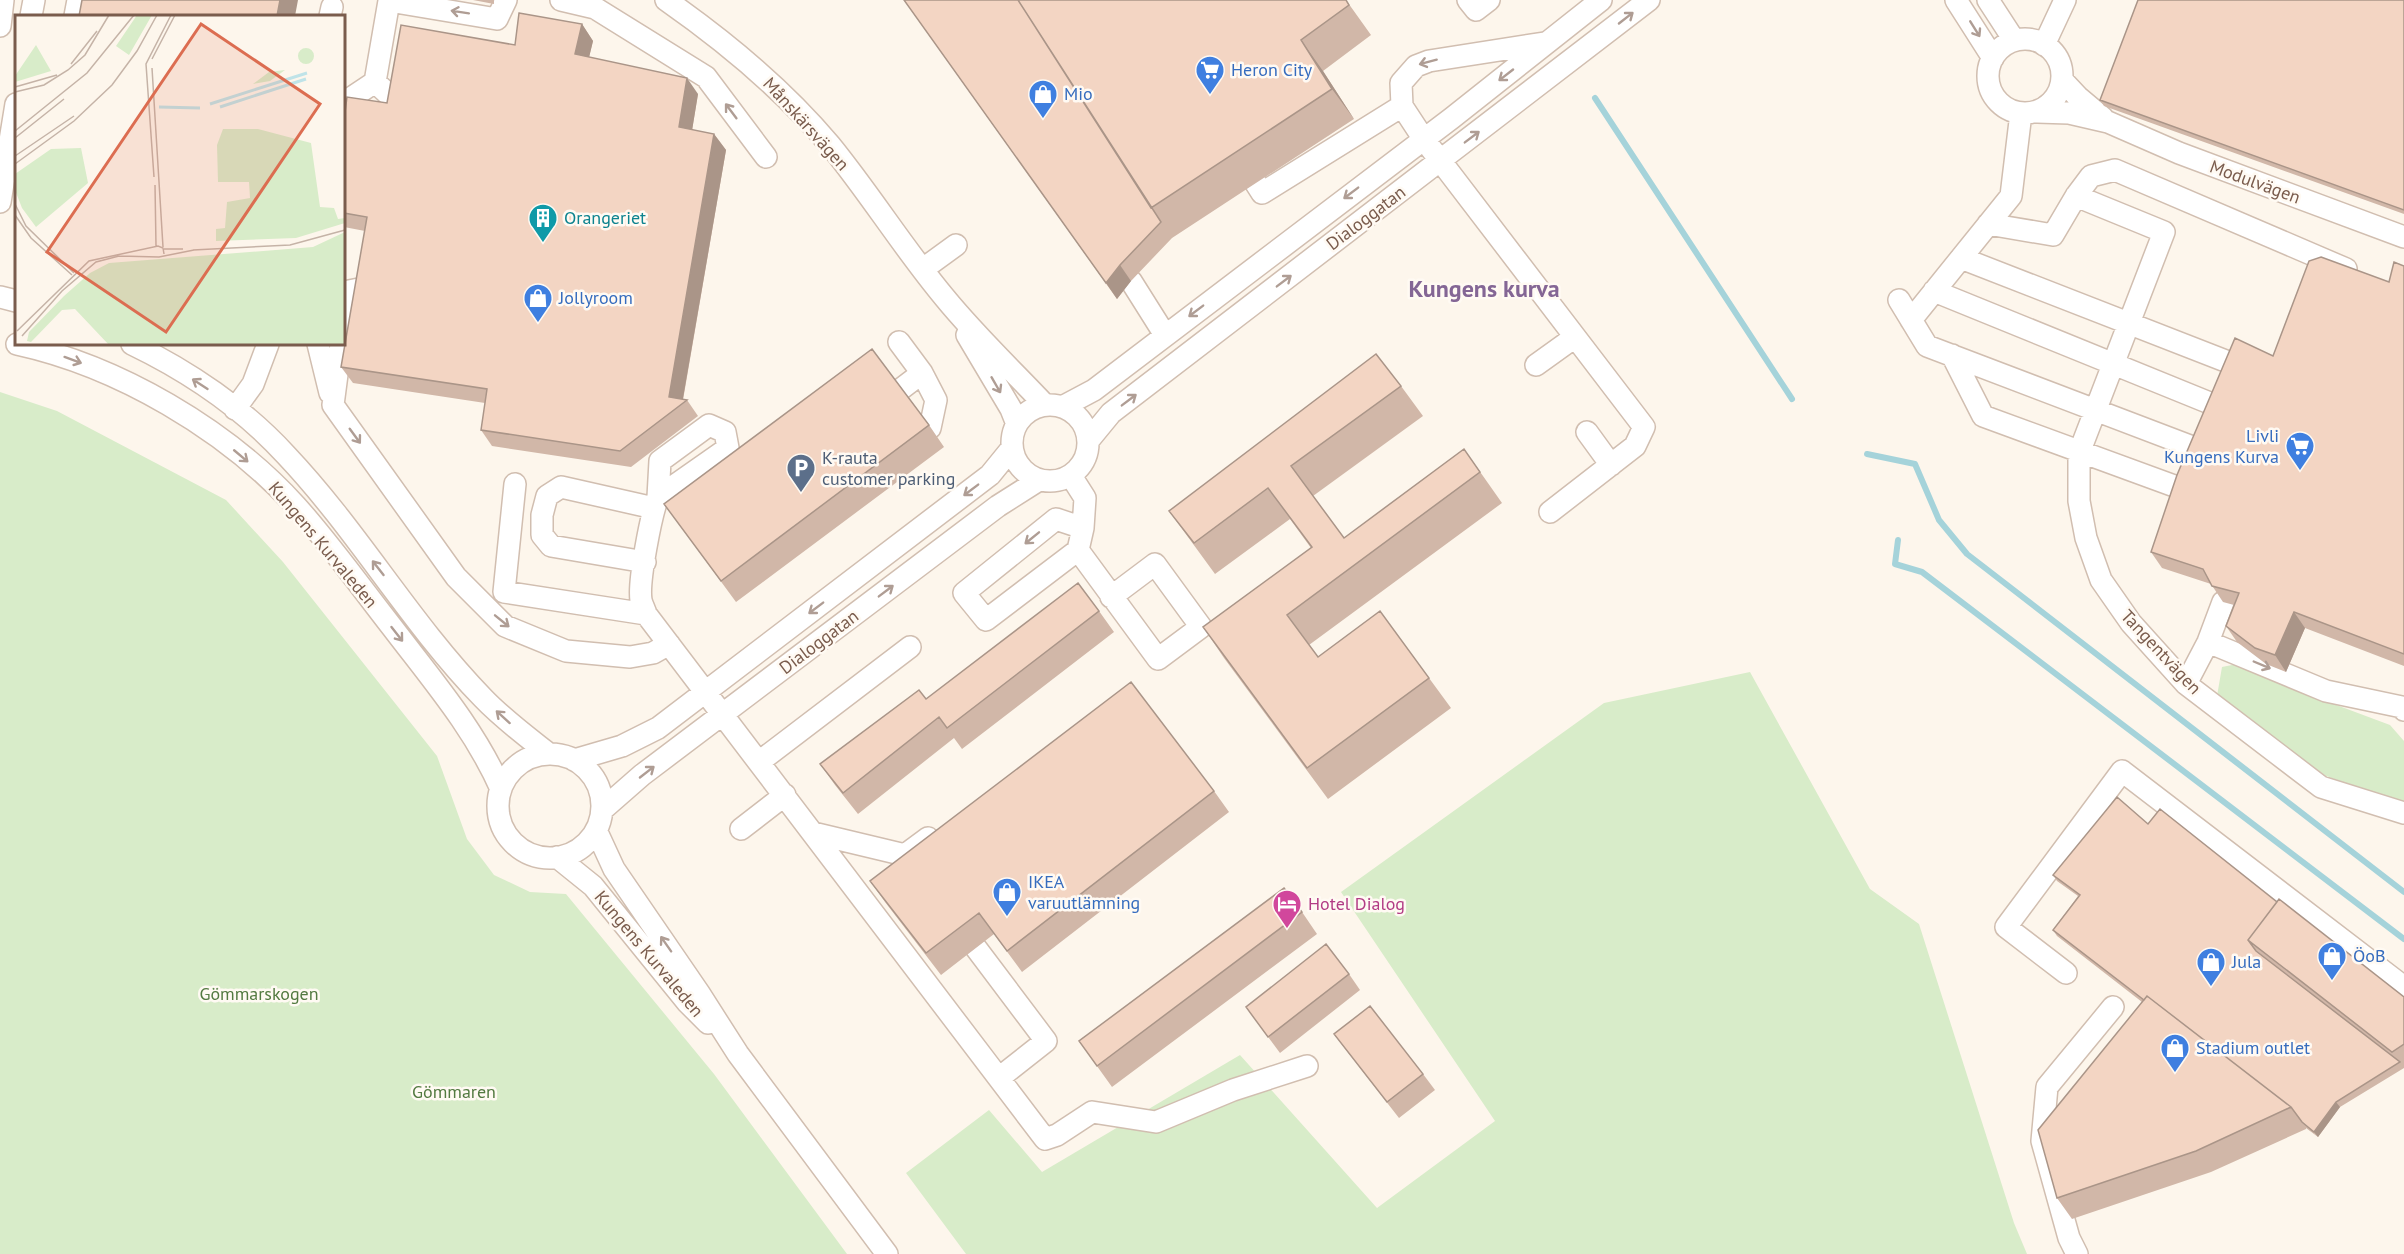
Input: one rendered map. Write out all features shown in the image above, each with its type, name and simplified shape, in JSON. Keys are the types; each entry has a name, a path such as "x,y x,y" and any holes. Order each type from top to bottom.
{"street":[{"path":"0,26 3,0"},
{"path":"31,15 33,0"},
{"path":"75,15 78,0"},
{"path":"345,142 351,98 375,82 389,0 497,18 506,0"},
{"path":"561,0 595,8 706,77 766,157"},
{"name":"Månskärsvägen","path":"666,0 759,72 830,145 945,298 1011,409 1017,424"},
{"path":"1468,0 1476,10 1489,0"},
{"name":"Dialoggatan","path":"1053,406 1094,390 1601,0"},
{"name":"Dialoggatan","path":"1088,441 1111,413 1649,0"},
{"path":"1956,0 1993,58"},
{"path":"1988,0 2014,40"},
{"path":"2044,45 2065,0"},
{"path":"2014,40 2036,41 2054,53 2058,60 2062,80 2057,95 2049,105 2029,112 2005,107 1993,94 1988,81 1993,58 2014,40"},
{"path":"1548,42 1429,61 1416,66 1401,83 1402,106 1423,138 1644,427 1635,446 1550,512"},
{"name":"Modulvägen","path":"2062,80 2078,98 2108,122"},
{"path":"375,82 401,106"},
{"path":"1255,182 1262,194 1402,106"},
{"path":"0,202 15,110"},
{"path":"1911,320 2011,196 2029,112"},
{"name":"Modulvägen","path":"2029,112 2069,113 2108,122 2179,153 2360,212 2404,237"},
{"path":"1988,224 2053,235 2091,176 2115,170 2340,272 2362,275"},
{"path":"2076,196 2164,232 2079,453"},
{"path":"923,269 956,245"},
{"path":"1960,258 2241,367"},
{"path":"1131,282 1165,335"},
{"path":"345,321 349,291 369,287"},
{"path":"1934,291 2222,408"},
{"path":"0,297 15,301"},
{"name":"Månskärsvägen","path":"945,298 1053,406"},
{"path":"1899,300 1927,346 2204,451"},
{"path":"1536,365 1575,337"},
{"name":"Kungens Kurvaleden","path":"0,340 15,344"},
{"path":"899,342 922,373 936,400 930,428"},
{"name":"Kungens Kurvaleden","path":"22,345 45,350 96,368 166,402 266,476 322,537 456,711 478,743 501,789"},
{"name":"Kungens Kurvaleden","path":"134,345 181,372 234,408 285,453 313,485 458,671 505,720 549,754"},
{"path":"234,408 253,384 268,345"},
{"path":"318,345 333,405 456,577 505,626 566,651 630,657 653,653 669,644"},
{"path":"333,405 341,345"},
{"path":"1952,355 1983,416 2188,491"},
{"path":"901,389 922,373"},
{"path":"1053,406 1077,416 1087,432 1088,441 1087,454 1081,467 1071,476 1055,482 1039,480 1026,474 1016,462 1012,448 1012,436 1024,415 1034,408 1053,406"},
{"path":"1587,432 1611,465"},
{"name":"Dialoggatan","path":"574,760 622,746 657,728 990,475 1012,448"},
{"name":"Tangentvägen","path":"2079,453 2079,501 2082,519 2086,538 2101,580 2131,623 2186,684 2321,787 2404,813"},
{"path":"1071,476 1085,498 1083,528 1078,550 986,620 964,593 1056,519 1083,528"},
{"name":"Dialoggatan","path":"602,810 642,776 1009,498 1039,480"},
{"path":"504,592 515,483"},
{"path":"645,562 550,546 542,535 542,515 547,496 561,487 656,502 641,600 646,614 1045,1139 1057,1135 1092,1112 1156,1122 1233,1090 1307,1066"},
{"path":"1078,550 1111,597 1158,659 1201,627 1155,564 1111,597"},
{"path":"456,577 504,592 646,614"},
{"path":"2186,684 2208,642 2223,602"},
{"path":"2208,642 2326,691 2402,707 2404,710"},
{"path":"759,762 910,647"},
{"path":"549,754 574,760 586,768 596,780 601,795 602,810 596,831 579,848 557,857 540,857 523,850 510,839 501,824 498,806 501,789 508,775 519,764 533,757 549,754"},
{"path":"2066,973 2006,927 2122,771 2404,987"},
{"path":"741,829 785,795"},
{"path":"813,833 904,855 941,828"},
{"name":"Kungens Kurvaleden","path":"596,831 614,869 738,1054 887,1254"},
{"name":"Kungens Kurvaleden","path":"557,857 592,886 687,1002 738,1054"},
{"path":"976,948 1046,1041 999,1078"},
{"path":"2077,1254 2069,1238 2042,1140 2047,1086 2113,1007"}],"green space":[{"name":"Gömmarskogen","path":"0,392 57,411 226,500 283,562 437,756 467,839 494,875 530,892 566,894 714,1074 847,1254 0,1254"},
{"path":"2242,663 2323,700 2390,725 2404,741 2404,803 2326,776 2217,696 2222,667"},
{"path":"1750,672 1870,889 1919,924 2014,1223 2027,1254 966,1254 906,1173 989,1110 1042,1172 1240,1055 1377,1208 1495,1121 1341,892 1604,703"}],"building":[{"path":"82,0 280,0 277,15 79,15"},
{"name":"Mio","path":"904,0 1018,0 1161,222 1106,283"},
{"name":"Heron City","path":"1018,0 1346,0 1349,5 1301,40 1332,89 1151,208"},
{"path":"2138,0 2404,0 2404,210 2100,100"},
{"name":"Orangeriet","path":"519,13 582,24 575,54 687,78 679,127 714,134 669,397 687,400 620,451 481,430 487,389 341,367 367,217 345,213 347,97 387,103 401,25 515,45"},
{"name":"Livli Kungens Kurva","path":"2321,257 2389,282 2394,262 2404,266 2404,654 2294,612 2275,655 2255,648 2226,626 2239,593 2212,586 2203,569 2151,552 2177,475 2235,338 2273,356 2309,261"},
{"name":"K-rauta customer parking","path":"872,349 929,425 721,581 664,504"},
{"path":"1376,354 1401,386 1291,466 1344,538 1464,449 1480,472 1287,615 1318,657 1380,611 1429,678 1307,768 1203,627 1312,547 1268,488 1194,543 1169,511"},
{"path":"1078,583 1099,611 947,728 939,717 843,793 820,764 919,690 926,699"},
{"path":"1131,682 1214,791 1007,951 979,913 926,953 870,881"},
{"name":"Jula","path":"2117,797 2148,824 2160,809 2277,902 2248,940 2256,951 2400,1062 2336,1102 2314,1132 2302,1122 2291,1107 2147,996 2144,1000 2053,930 2080,895 2053,875"},
{"path":"1284,888 1302,912 1097,1066 1079,1041"},
{"name":"ÖoB","path":"2279,899 2404,997 2404,1044 2392,1052 2248,940"},
{"path":"1326,944 1349,974 1268,1037 1246,1007"},
{"name":"Stadium outlet","path":"2147,996 2291,1107 2196,1151 2057,1198 2038,1130"},
{"path":"1370,1006 1423,1074 1387,1102 1334,1034"}],"waterway":[{"path":"1595,98 1792,399"},
{"path":"1867,454 1915,464 1939,520 1967,554 2404,892"},
{"path":"1898,540 1895,564 1922,572 2404,939"}],"place":[{"name":"Heron City","path":"1210,96"},
{"name":"Mio","path":"1043,120"},
{"name":"Orangeriet","path":"543,244"},
{"name":"Jollyroom","path":"538,324"},
{"name":"Livli Kungens Kurva","path":"2300,472"},
{"name":"K-rauta customer parking","path":"801,494"},
{"name":"IKEA varuutlämning","path":"1007,918"},
{"name":"Hotel Dialog","path":"1287,930"},
{"name":"ÖoB","path":"2332,982"},
{"name":"Jula","path":"2211,988"},
{"name":"Stadium outlet","path":"2175,1074"}],"district":[{"name":"Kungens kurva","path":"1484,289"}],"park label":[{"name":"Gömmaren","path":"454,1092"}]}
